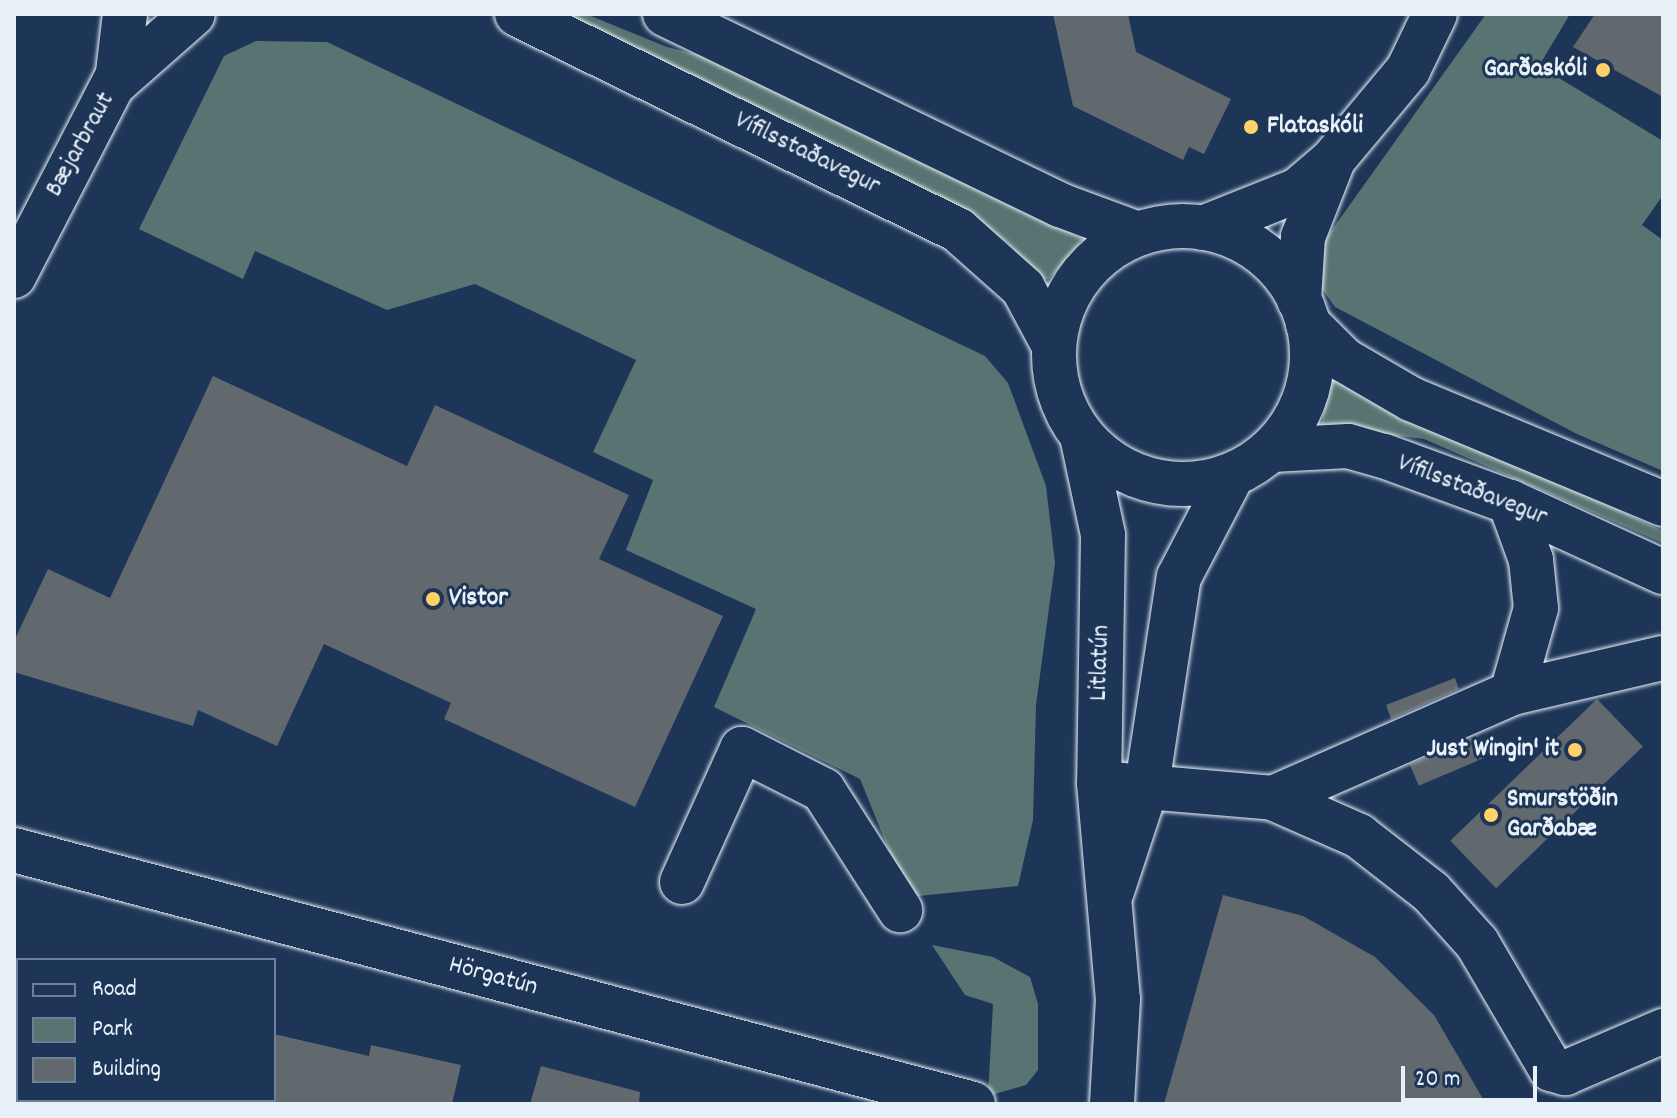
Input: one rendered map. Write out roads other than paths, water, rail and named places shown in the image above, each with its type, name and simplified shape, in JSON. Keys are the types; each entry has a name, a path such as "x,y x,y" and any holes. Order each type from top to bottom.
{"main road":[{"path":"117,81 125,14"},
{"name":"Bæjarbraut","path":"14,276 117,81 146,14"},
{"path":"117,81 193,14"},
{"name":"Vífilsstaðavegur","path":"517,14 958,230 1023,288 1054,346 1065,409 1082,436 1112,464 1150,480 1192,485 1232,475 1272,450 1307,392 1304,312"},
{"path":"665,14 1060,205 1138,234 1203,228 1286,196 1332,161 1408,70 1435,14"},
{"path":"1304,312 1303,237 1332,161"},
{"path":"1203,228 1260,252 1344,360 1411,399 1663,504"},
{"path":"1054,346 1080,278 1138,234"},
{"name":"Litlatún","path":"1082,436 1103,535 1099,783 1100,840 1112,891 1118,999 1112,1104"},
{"name":"Vífilsstaðavegur","path":"1272,450 1348,446 1510,502 1663,572"},
{"name":"Litlatún","path":"1112,891 1147,785 1179,577 1232,475"},
{"path":"1510,502 1531,560 1536,608 1512,693"},
{"path":"1273,798 1512,693 1663,658"},
{"path":"682,882 742,749 823,790 900,910"},
{"path":"1099,783 1273,798 1359,836 1431,892 1477,943 1551,1069 1565,1073 1663,1031"},
{"name":"Hörgatún","path":"14,850 973,1104"}],"place":[{"name":"Garðaskóli","path":"1603,70"},
{"name":"Flataskóli","path":"1251,127"},
{"name":"Vistor","path":"433,599"},
{"name":"Just Wingin' it","path":"1575,750"},
{"name":"Smurstöðin Garðabæ","path":"1491,815"}]}
